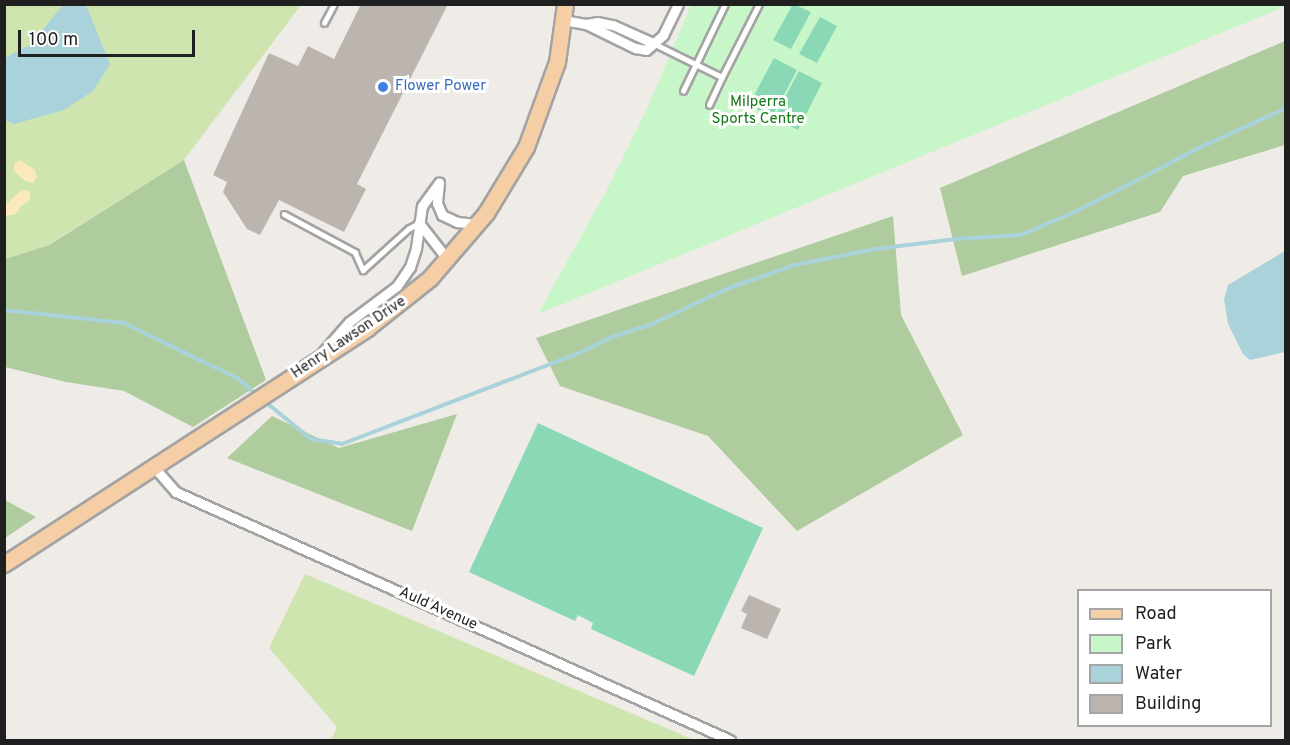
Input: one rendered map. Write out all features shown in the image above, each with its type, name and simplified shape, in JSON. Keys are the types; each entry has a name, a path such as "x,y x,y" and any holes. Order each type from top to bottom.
{"main road":[{"name":"Henry Lawson Drive","path":"4,564 236,414 394,308 448,260 478,224 509,179 530,137 557,62 565,4"}],"street":[{"path":"563,20 586,24 635,48 646,50 663,35 678,4"},
{"path":"311,364 349,322 397,286 410,267 416,248 422,206 439,183 437,203 442,215 457,222 478,224"},
{"path":"419,223 448,260"},
{"name":"Auld Avenue","path":"154,467 176,492 730,741"}],"lane":[{"path":"324,23 334,4"},
{"path":"682,91 725,4"},
{"path":"709,105 759,4"},
{"path":"653,43 722,77"},
{"path":"284,214 355,252 363,270 408,229 419,223"}],"green space":[{"path":"793,4 811,12 791,49 773,40"},
{"path":"5,5 301,5 184,160 48,245 5,259"},
{"name":"Milperra Sports Centre","path":"691,5 1284,5 1282,8 538,314 609,186 650,102"},
{"path":"820,17 837,26 817,63 799,54"},
{"path":"1285,41 1285,145 1183,176 1160,212 962,276 940,188"},
{"path":"774,58 797,70 772,117 749,105"},
{"path":"799,71 822,83 798,130 774,118"},
{"path":"184,160 266,380 193,427 124,391 66,382 5,367 5,259 49,245"},
{"path":"893,216 901,315 963,435 797,531 708,436 560,386 536,338"},
{"path":"457,414 412,531 227,458 272,416 339,448"},
{"path":"538,423 763,528 694,676 591,629 593,623 578,615 575,621 469,572"},
{"path":"5,500 36,517 5,538"},
{"path":"305,574 694,740 331,740 337,727 269,648"}],"sand":[{"path":"20,160 35,170 37,177 33,183 25,181 14,171 14,164"},
{"path":"22,190 30,191 30,200 21,206 16,214 5,216 5,205"}],"water":[{"path":"63,5 86,5 110,64 93,91 64,110 14,124 5,120 5,58 31,44"},
{"path":"1285,251 1285,352 1250,360 1243,354 1228,324 1224,299 1228,285"}],"building":[{"path":"361,4 448,4 357,184 366,189 344,232 279,200 260,235 247,229 223,192 227,182 213,175 269,53 298,66 308,46 334,59"},
{"path":"749,595 781,609 767,639 741,628 747,614 741,611"}],"waterway":[{"path":"263,400 311,439 342,444 577,354 612,337 652,324 729,288 795,265 875,249 956,239 1021,235 1077,211 1199,148 1286,108"},
{"path":"4,310 124,323 237,378 257,395"}],"place":[{"name":"Flower Power","path":"383,87"}]}
